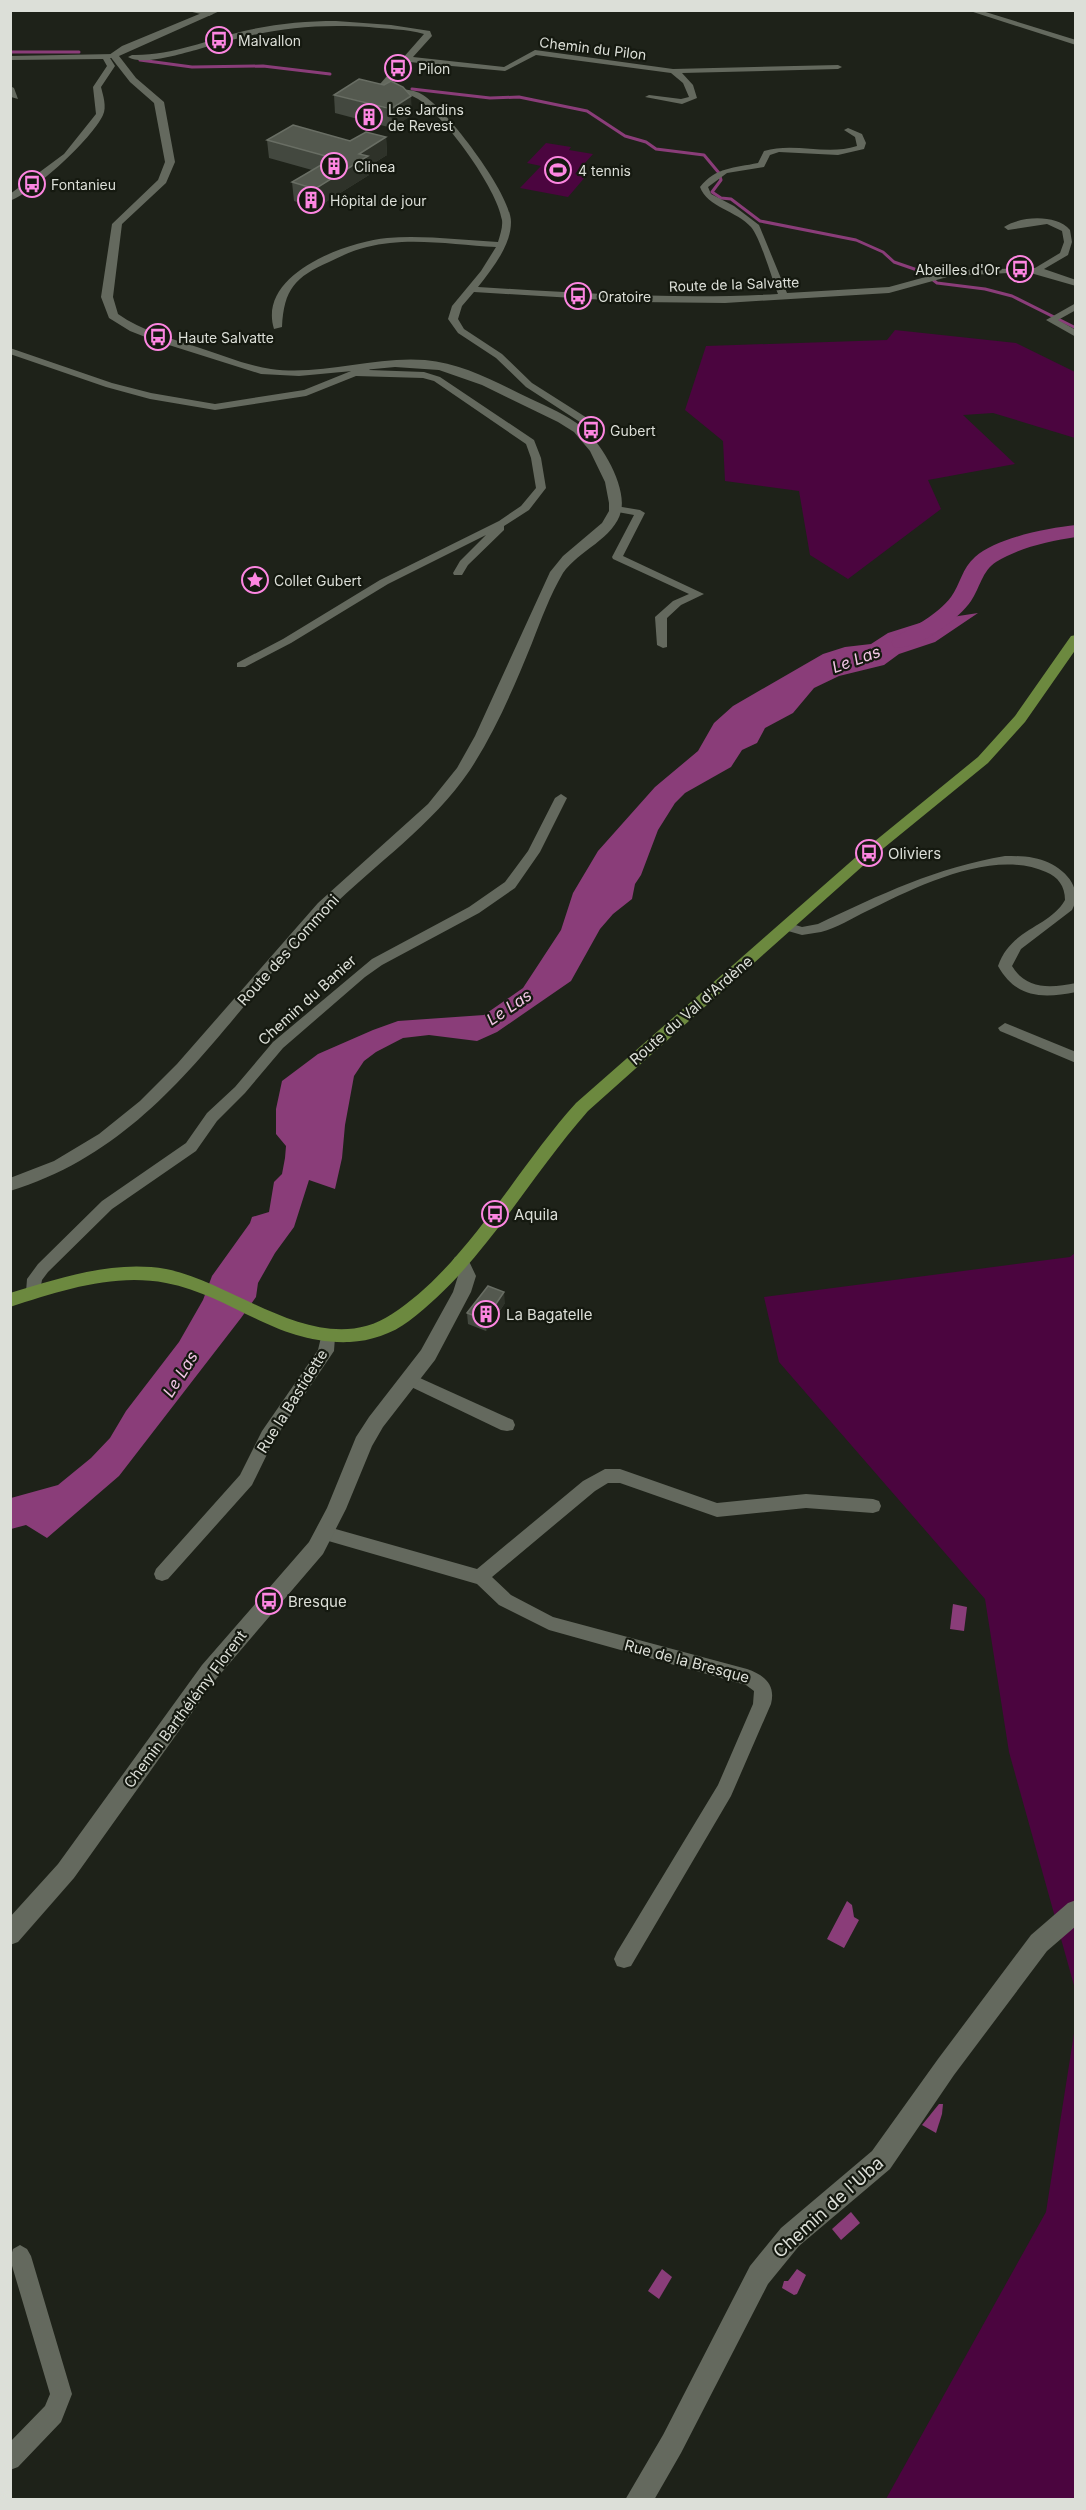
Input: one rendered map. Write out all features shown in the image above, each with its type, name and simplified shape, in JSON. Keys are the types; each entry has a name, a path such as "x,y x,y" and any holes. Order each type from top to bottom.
{"main road":[{"name":"Route du Val d'Ardène","path":"34,1292 86,1277 118,1273 153,1274 192,1283 293,1330 327,1337 363,1333 395,1322 415,1308 461,1262 571,1118 869,853 983,760 1020,719 1076,639"},
{"path":"10,1300 34,1292"}],"street":[{"path":"187,10 214,12"},
{"path":"970,10 1076,43"},
{"path":"10,199 67,156 100,114 102,106 97,87 111,66 122,56 214,12"},
{"path":"10,58 122,56 185,50 268,28 342,23 427,33 428,36 384,82 384,85 420,96 466,144 497,195 507,224 501,246 486,272 456,306 453,319 456,326 499,356 529,385 591,425 591,430 584,435"},
{"name":"Chemin du Pilon","path":"407,59 505,69 535,52 673,71 838,67"},
{"path":"122,56 133,80 159,102 170,162 169,171 163,182 122,216 117,224 107,297 113,316 135,329 240,365 268,372 325,371 402,362 458,370 551,414 584,435 596,451 605,467 614,492 616,509 640,513 617,557 698,594 677,603 661,617 663,645"},
{"path":"649,97 682,102 693,98 690,85 681,75 673,71"},
{"path":"10,88 15,97"},
{"path":"783,296 756,226 738,212 705,193 704,187 718,173 733,167 761,165 767,153 774,150 843,152 861,147 859,136 848,130"},
{"path":"1008,227 1050,222 1060,224 1066,230 1068,242 1064,255 1042,265 1038,270"},
{"path":"277,327 278,303 297,275 309,267 363,245 398,241 501,246"},
{"name":"Route de la Salvatte","path":"472,289 638,299 725,300 889,290 956,273 1038,270 1076,283"},
{"path":"1076,306 1051,320 1076,334"},
{"path":"10,351 119,388 150,396 215,407 306,393 358,374 374,364"},
{"path":"241,665 287,641 384,582 503,523 525,508 541,488 536,458 530,442 431,377 358,374"},
{"name":"Route des Commoni","path":"10,1185 56,1169 90,1149 135,1116 165,1088 322,908 442,798 469,760 516,665 546,593 563,564 610,521 616,509"},
{"path":"458,573 464,563 503,523"},
{"name":"Chemin du Banier","path":"34,1292 35,1279 43,1268 107,1205 191,1147 212,1117 240,1090 278,1045 325,1003 377,962 474,910 510,885 534,852 561,798"},
{"path":"786,926 802,932 821,928 928,879 956,869 1005,862 1034,862 1048,867 1065,879 1071,891 1071,899 1064,909 1011,951 1005,966 1011,978 1033,990 1050,992 1076,987"},
{"path":"1005,1028 1076,1058"},
{"name":"Chemin Barthélémy Florent","path":"10,1934 66,1871 236,1638 311,1555 325,1533 367,1436 411,1380 436,1341 462,1292 467,1276 461,1262"},
{"name":"Rue la Bastidette","path":"162,1574 246,1480 268,1436 326,1351 327,1337"},
{"path":"411,1380 507,1425"},
{"path":"480,1577 595,1482 608,1475 620,1476 708,1508 722,1510 806,1501 873,1506"},
{"name":"Rue de la Bresque","path":"325,1533 480,1577 506,1600 549,1623 753,1678 764,1689 762,1704 725,1790 624,1959"},
{"name":"Chemin de l'Uba","path":"638,2499 672,2444 749,2291 765,2266 807,2222 868,2174 881,2160 946,2067 1027,1959 1040,1943 1076,1911"},
{"path":"10,2459 53,2415 61,2398 61,2389 20,2256"}],"shaded area":[{"name":"4 tennis","path":"546,143 571,147 569,150 593,154 575,174 586,176 568,197 520,188 541,166 527,163"},
{"path":"895,330 1016,343 1075,372 1075,438 993,413 963,415 1015,464 928,480 941,509 848,579 810,555 799,491 725,481 723,441 685,410 706,346 887,340"},
{"path":"1075,1253 1075,1989 1009,1752 985,1599 779,1362 764,1297 1070,1257"},
{"path":"1075,2027 1075,2499 886,2499 1046,2212"}],"water":[{"path":"978,613 935,642 899,654 884,665 839,676 814,688 793,713 765,728 757,743 742,750 731,767 685,793 675,803 658,830 641,875 635,884 632,899 613,914 600,929 571,981 497,1032 477,1041 429,1035 403,1038 364,1061 354,1076 335,1189 309,1180 294,1227 275,1253 258,1283 256,1297 241,1318 119,1476 47,1538 26,1525 11,1529 11,1498 58,1485 91,1458 110,1438 126,1411 179,1342 203,1300 212,1276 252,1217 269,1212 274,1182 282,1174 285,1158 286,1146 276,1134 276,1109 282,1081 318,1054 373,1030 398,1021 484,1015 523,988 561,930 573,893 598,851 655,787 698,751 714,723 733,706 823,654 845,647 871,644 888,633 926,621"},
{"path":"953,1604 967,1607 964,1631 950,1629"},
{"path":"847,1901 852,1905 854,1917 859,1920 844,1948 827,1939"},
{"path":"939,2104 943,2104 942,2114 936,2133 922,2125"},
{"path":"851,2212 860,2223 841,2240 832,2229"},
{"path":"662,2269 672,2277 659,2299 648,2291"},
{"path":"797,2269 806,2275 797,2294 794,2295 782,2288 784,2281 788,2281"}],"building":[{"path":"359,79 384,85 391,81 403,87 411,96 391,109 334,95"},
{"path":"293,125 350,141 366,132 386,137 359,154 368,156 315,189 292,182 333,158 267,140"},
{"path":"488,1286 504,1292 485,1320 467,1313"}],"waterway":[{"path":"10,52 79,52"},
{"path":"140,60 192,67 263,66 330,74"},
{"path":"412,89 490,98 519,97 587,111 625,136 646,142 656,149 704,155 719,173 721,180 712,192 721,198 731,199 760,221 856,240 883,252 894,262 923,272 937,283 985,289 1012,296 1076,328"},
{"name":"Le Las","path":"902,642 951,610 961,599 978,567 988,558 1026,542 1076,531"}],"place":[{"name":"Malvallon","path":"219,40"},
{"name":"Pilon","path":"398,68"},
{"name":"Les Jardins de Revest","path":"369,117"},
{"name":"Clinea","path":"334,166"},
{"name":"4 tennis","path":"558,170"},
{"name":"Fontanieu","path":"32,184"},
{"name":"Hôpital de jour","path":"311,200"},
{"name":"Abeilles d'Or","path":"1020,269"},
{"name":"Oratoire","path":"578,296"},
{"name":"Haute Salvatte","path":"158,337"},
{"name":"Gubert","path":"591,430"},
{"name":"Collet Gubert","path":"255,580"},
{"name":"Oliviers","path":"869,853"},
{"name":"Aquila","path":"495,1214"},
{"name":"La Bagatelle","path":"486,1314"},
{"name":"Bresque","path":"269,1601"}]}
